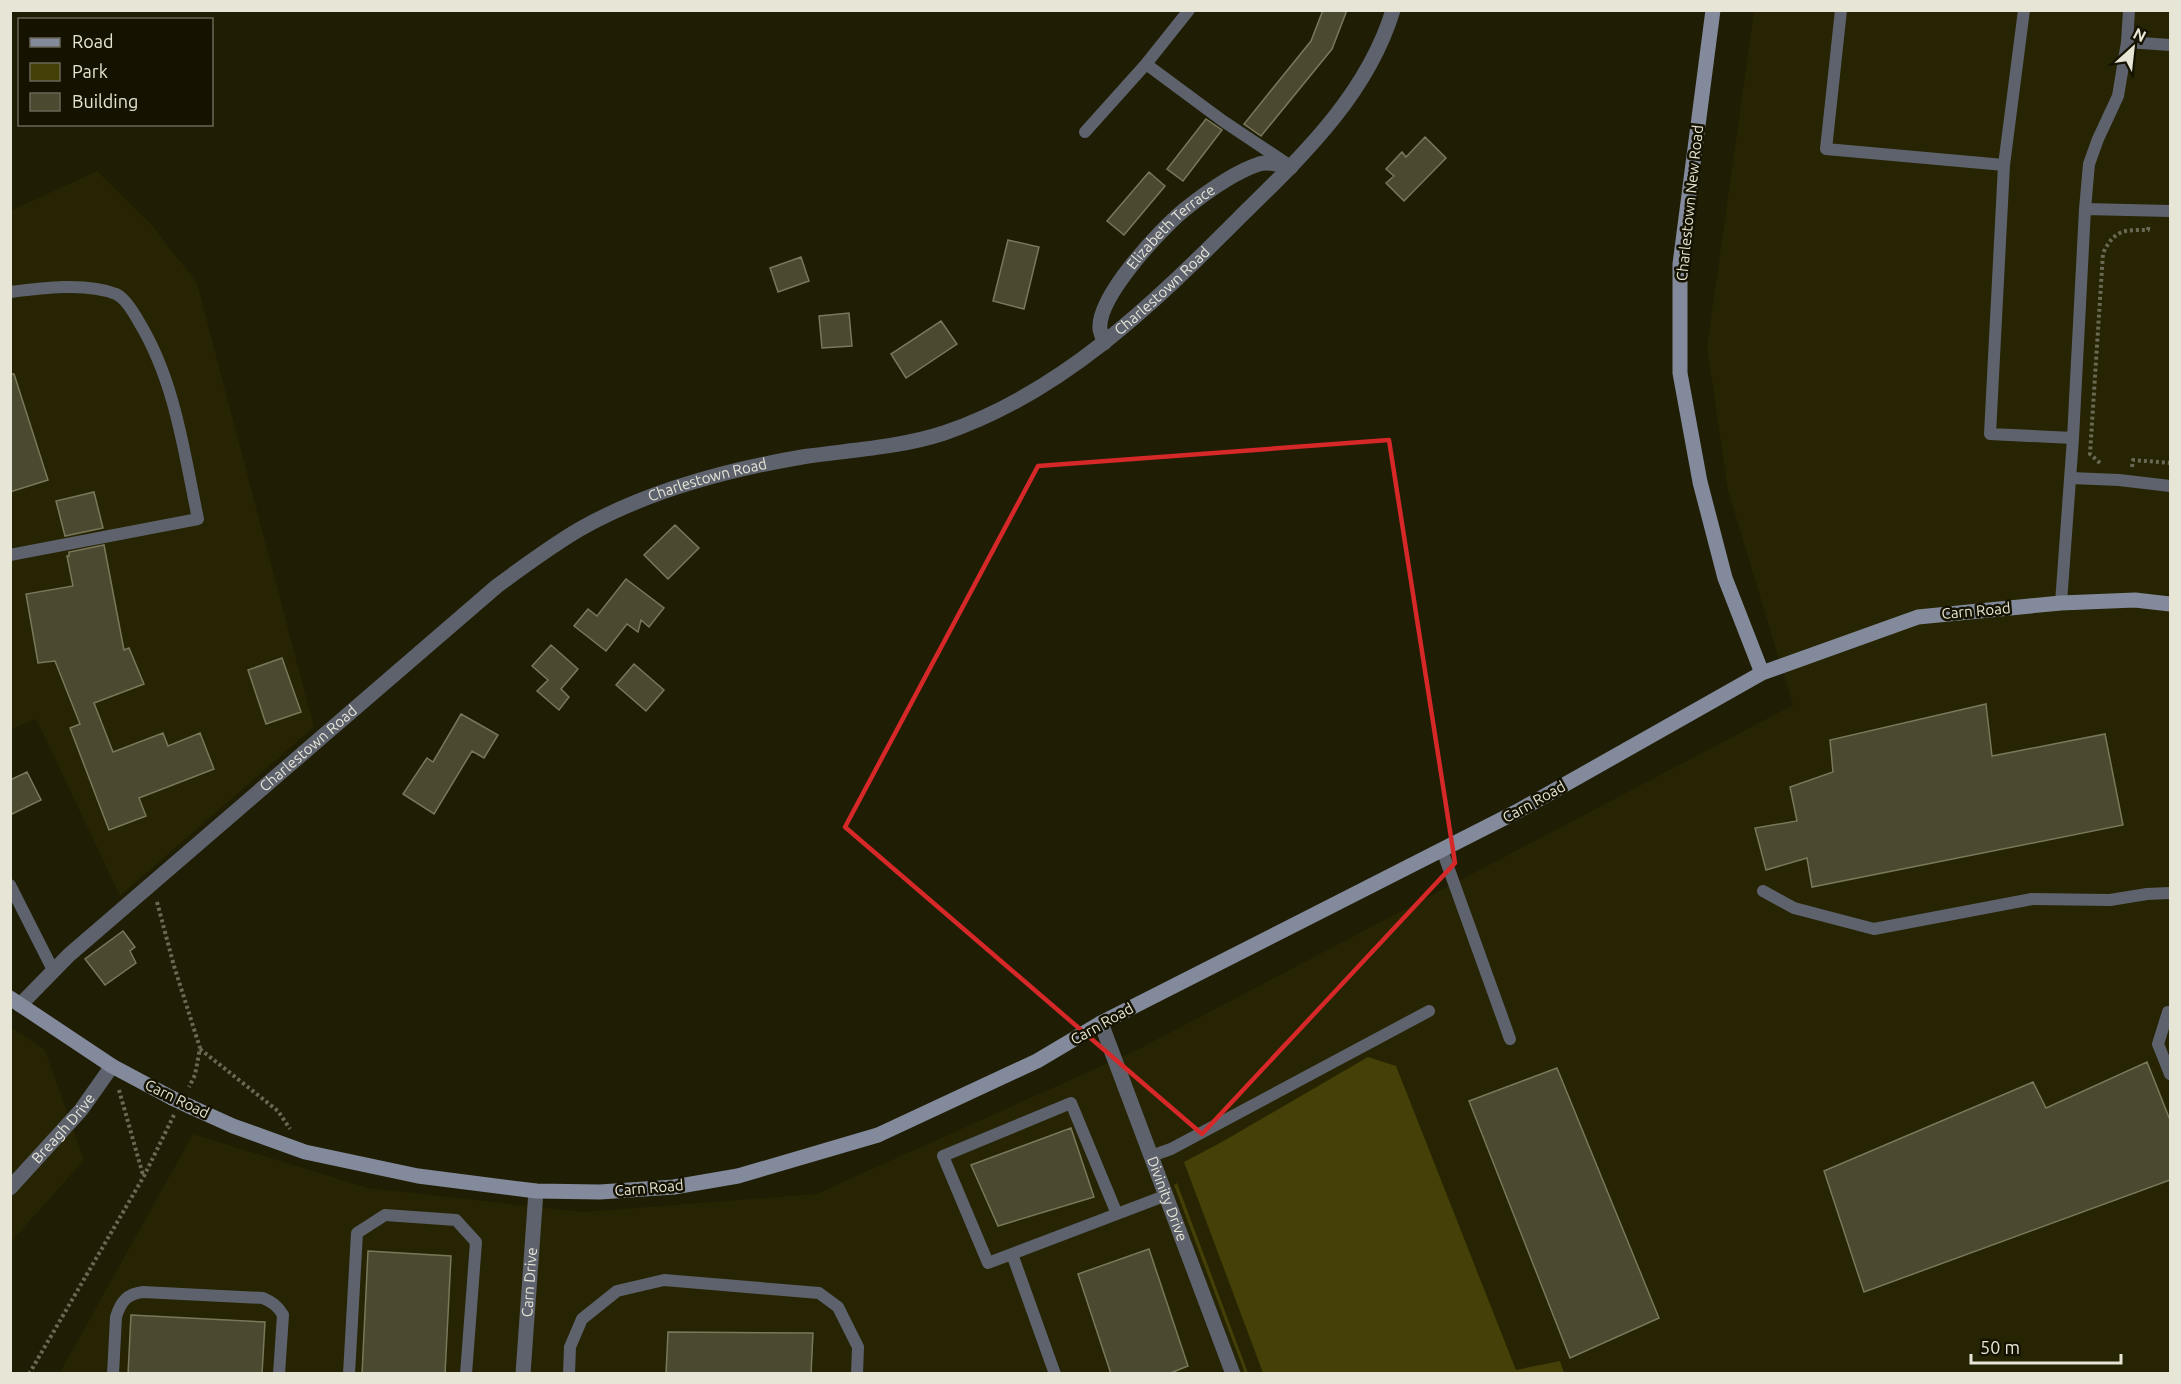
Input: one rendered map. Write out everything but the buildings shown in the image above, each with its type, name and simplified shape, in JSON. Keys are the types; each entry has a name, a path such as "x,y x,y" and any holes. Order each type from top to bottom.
{"main road":[{"name":"Charlestown New Road","path":"1713,10 1680,264 1680,373 1700,482 1725,578 1762,673"},
{"name":"Carn Road","path":"15,1002 112,1066 233,1126 305,1152 418,1176 536,1191 600,1192 674,1187 738,1176 878,1135 1037,1061 1101,1023 1518,811 1762,673 1918,617 2061,603 2135,600 2170,604"}],"street":[{"name":"Charlestown Road","path":"15,1002 497,586 581,529 653,495 704,480 802,457 909,442 942,433 970,423 1054,378 1104,343 1145,310 1316,140 1359,84 1382,43 1393,10"},
{"name":"Elizabeth Terrace","path":"1104,343 1100,328 1112,293 1148,245 1184,210 1242,172 1260,164 1270,162 1291,167"},
{"name":"Divinity Drive","path":"1101,1023 1233,1374"},
{"name":"Breagh Drive","path":"10,1188 81,1110 112,1066"},
{"name":"Carn Drive","path":"523,1374 536,1191"}],"lane":[{"path":"1085,132 1146,64 1189,10"},
{"path":"1841,10 1826,149 2004,165"},
{"path":"2024,10 2004,165 1990,434 2073,438"},
{"path":"2061,603 2071,478 2089,164 2118,96 2127,42 2129,10"},
{"path":"2127,42 2170,45"},
{"path":"1146,64 1223,121 1291,167"},
{"path":"2085,209 2170,211"},
{"path":"10,292 55,287 99,290 118,295 133,311 152,344 165,375 176,414 198,519 10,555"},
{"path":"2071,478 2120,480 2170,486"},
{"path":"1442,850 1509,1039"},
{"path":"10,885 54,970"},
{"path":"1763,891 1794,908 1874,929 2032,899 2110,900 2170,893"},
{"path":"1151,1156 1171,1149 1429,1011"},
{"path":"2170,1012 2168,1012 2158,1044 2170,1074"},
{"path":"1117,1214 1071,1103 943,1156 988,1263 1011,1254 1117,1214 1167,1195"},
{"path":"349,1374 357,1233 385,1215 456,1220 476,1242 465,1374"},
{"path":"1011,1254 1055,1374"},
{"path":"569,1374 570,1347 582,1319 617,1291 664,1280 819,1293 837,1307 858,1347 857,1374"},
{"path":"113,1374 116,1317 119,1308 132,1294 143,1292 263,1298 271,1301 279,1307 283,1315 279,1374"}],"path":[{"path":"2106,468 2090,454 2103,253 2109,241 2119,232 2148,230 2150,210"},
{"path":"2126,470 2132,471 2133,460 2170,463"},
{"path":"29,1374 144,1176 195,1075 200,1048 174,966 153,884"},
{"path":"200,1048 278,1111 305,1152"},
{"path":"112,1066 144,1176"}],"highlighted area":[{"path":"1389,440 1455,863 1202,1134 845,827 1038,466"}],"shaded area":[{"path":"1754,11 2170,11 2170,1373 59,1374 193,1134 368,1188 583,1212 816,1194 1137,1050 1793,705 1728,491 1707,347"},
{"path":"97,171 151,224 197,283 314,727 120,896 36,719 11,729 10,211"},
{"path":"11,1027 45,1050 84,1160 11,1242"}],"green space":[{"path":"1368,1057 1396,1066 1516,1370 1560,1361 1564,1373 1263,1373 1184,1162"},
{"path":"1177,1183 1248,1373 1245,1373 1174,1185"}]}
